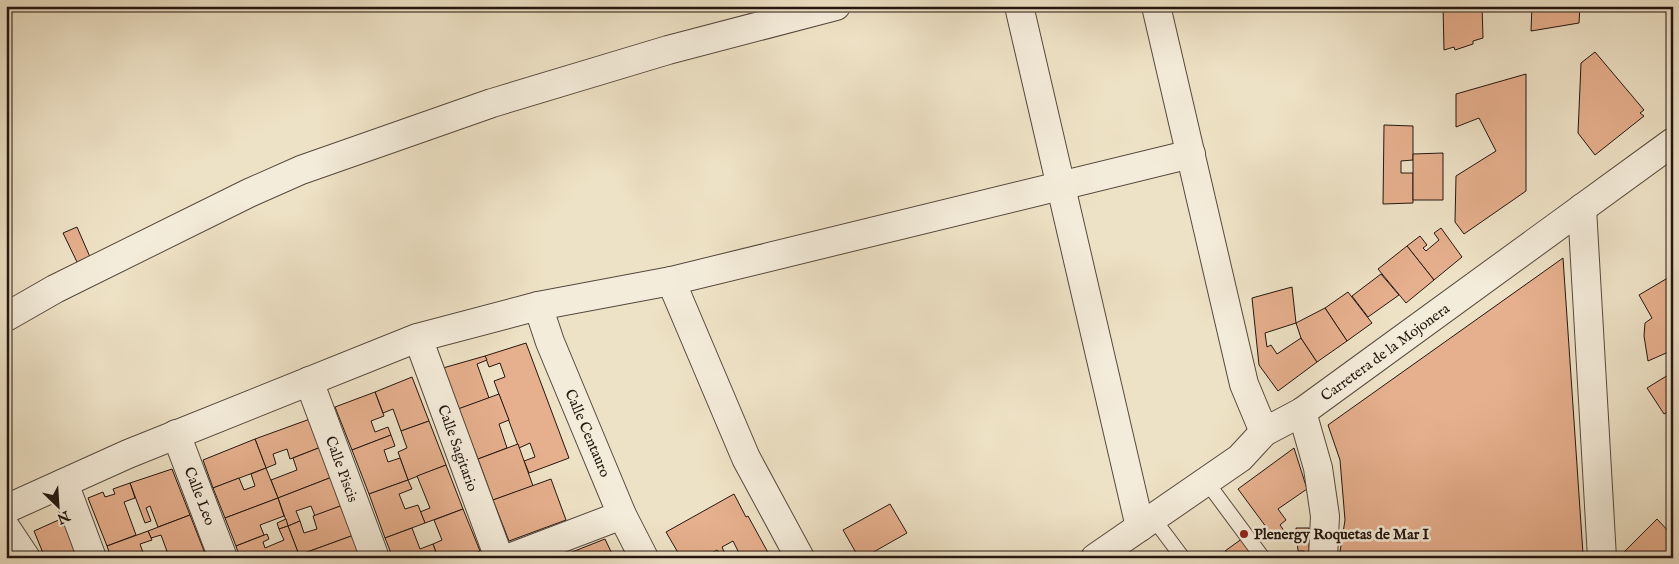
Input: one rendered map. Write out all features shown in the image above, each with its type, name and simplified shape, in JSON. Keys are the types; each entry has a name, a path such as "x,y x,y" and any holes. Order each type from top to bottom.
{"street":[{"path":"6,317 55,289 249,193 302,170 492,103 668,50 836,6"},
{"path":"1019,6 1060,186 1147,522"},
{"path":"1156,6 1244,384 1264,432"},
{"name":"Carretera de la Mojonera","path":"1095,558 1240,458 1264,432 1302,412 1673,142"},
{"path":"6,509 176,434 418,338 538,306 671,280 1191,154"},
{"path":"1582,208 1602,558"},
{"path":"671,280 746,458 800,558"},
{"name":"Calle Centauro","path":"538,306 550,342 622,515 644,558"},
{"name":"Calle Sagitario","path":"418,338 499,558"},
{"name":"Calle Piscis","path":"309,381 374,558"},
{"path":"1302,412 1318,468 1326,516 1323,558"},
{"name":"Calle Leo","path":"176,434 223,558"},
{"path":"64,483 92,558"},
{"path":"509,558 622,515"},
{"path":"6,528 26,558"}],"lane":[{"path":"1206,481 1263,558"},
{"path":"1147,522 1183,558"}],"building":[{"path":"1443,6 1456,6 1456,10 1470,9 1470,6 1482,6 1483,38 1473,41 1473,44 1455,50 1454,47 1444,50"},
{"path":"1532,6 1580,6 1579,23 1531,31"},
{"path":"1595,52 1644,110 1640,113 1644,116 1595,155 1578,133 1581,63"},
{"path":"1526,74 1526,191 1464,234 1455,222 1456,176 1496,151 1479,118 1456,127 1456,94"},
{"path":"1384,125 1413,126 1413,160 1401,161 1401,173 1413,173 1413,203 1383,204"},
{"path":"1443,153 1443,200 1413,200 1413,154"},
{"path":"77,227 90,257 77,262 63,233"},
{"path":"1441,228 1462,257 1434,280 1407,246 1420,236 1427,245 1423,248 1426,251 1439,240 1434,233"},
{"path":"1407,246 1434,280 1406,303 1378,269"},
{"path":"1563,258 1583,554 1577,558 1339,558 1345,520 1340,460 1328,425"},
{"path":"1381,274 1399,295 1368,317 1352,296"},
{"path":"1671,276 1673,278 1673,350 1648,361 1644,336 1645,323 1652,318 1639,295"},
{"path":"1292,287 1296,323 1265,333 1267,347 1271,345 1277,354 1301,338 1317,362 1278,391 1259,365 1252,298"},
{"path":"1348,292 1372,323 1347,341 1325,308"},
{"path":"1325,308 1347,341 1317,362 1301,338 1296,323"},
{"path":"526,343 569,458 529,473 524,461 535,457 530,443 519,448 494,381 505,377 500,363 489,367 485,356"},
{"path":"485,356 487,360 477,364 489,398 459,409 443,368"},
{"path":"1673,372 1673,409 1664,414 1647,388"},
{"path":"412,377 429,421 401,431 393,409 383,413 375,392"},
{"path":"375,392 384,416 371,421 375,432 388,427 391,435 352,450 335,407"},
{"path":"499,394 509,420 499,424 507,448 478,459 458,409"},
{"path":"310,419 321,447 290,459 287,449 273,454 276,464 266,468 255,439"},
{"path":"429,421 446,465 408,480 398,452 407,448 401,431"},
{"path":"391,435 395,446 384,450 388,462 400,458 408,480 369,494 352,450"},
{"path":"255,439 266,468 213,488 203,460"},
{"path":"518,444 533,486 493,500 478,459"},
{"path":"321,447 332,477 278,498 271,480 297,470 293,458"},
{"path":"1294,448 1307,489 1278,509 1286,520 1280,525 1285,532 1275,539 1238,489"},
{"path":"446,465 463,509 425,523 420,512 430,508 417,476"},
{"path":"266,468 278,498 225,518 213,488 239,478 244,490 255,486 251,474"},
{"path":"172,469 190,515 158,527 150,506 146,508 151,521 145,523 130,483"},
{"path":"332,477 343,505 315,516 311,506 296,511 300,521 288,526 278,498"},
{"path":"551,479 566,520 509,541 493,500"},
{"path":"408,480 412,489 399,494 405,509 418,505 425,523 385,538 369,494"},
{"path":"130,483 135,498 124,502 136,535 107,546 88,498 103,492 105,497 115,494 113,489"},
{"path":"734,494 771,558 735,558 740,555 733,541 722,547 727,558 722,558 717,550 706,556 707,558 678,558 680,556 666,532"},
{"path":"278,498 284,516 260,525 264,535 236,546 225,518"},
{"path":"890,504 907,533 863,558 859,558 843,530"},
{"path":"343,505 354,535 299,555 288,526 300,521 304,533 317,529 313,516"},
{"path":"463,509 480,551 462,558 438,558 433,544 442,540 434,520"},
{"path":"190,515 206,556 201,558 160,558 168,554 161,535 151,538 148,531"},
{"path":"63,518 78,558 45,558 34,531"},
{"path":"286,519 288,526 279,529 277,523"},
{"path":"1657,519 1673,536 1673,558 1618,558"},
{"path":"288,526 299,555 293,558 240,558 236,546 267,534 269,539 263,542 265,548 284,540 279,529"},
{"path":"412,528 420,549 433,544 438,558 393,558 385,538"},
{"path":"1296,528 1309,528 1309,558 1304,558 1304,551 1298,551"},
{"path":"148,531 152,540 140,544 145,558 111,558 107,546"},
{"path":"1250,533 1268,558 1230,558 1225,551"},
{"path":"354,535 363,558 300,558 299,555"},
{"path":"605,539 614,558 569,558 567,554"}],"place":[{"name":"Plenergy Roquetas de Mar I","path":"1244,534"}]}
